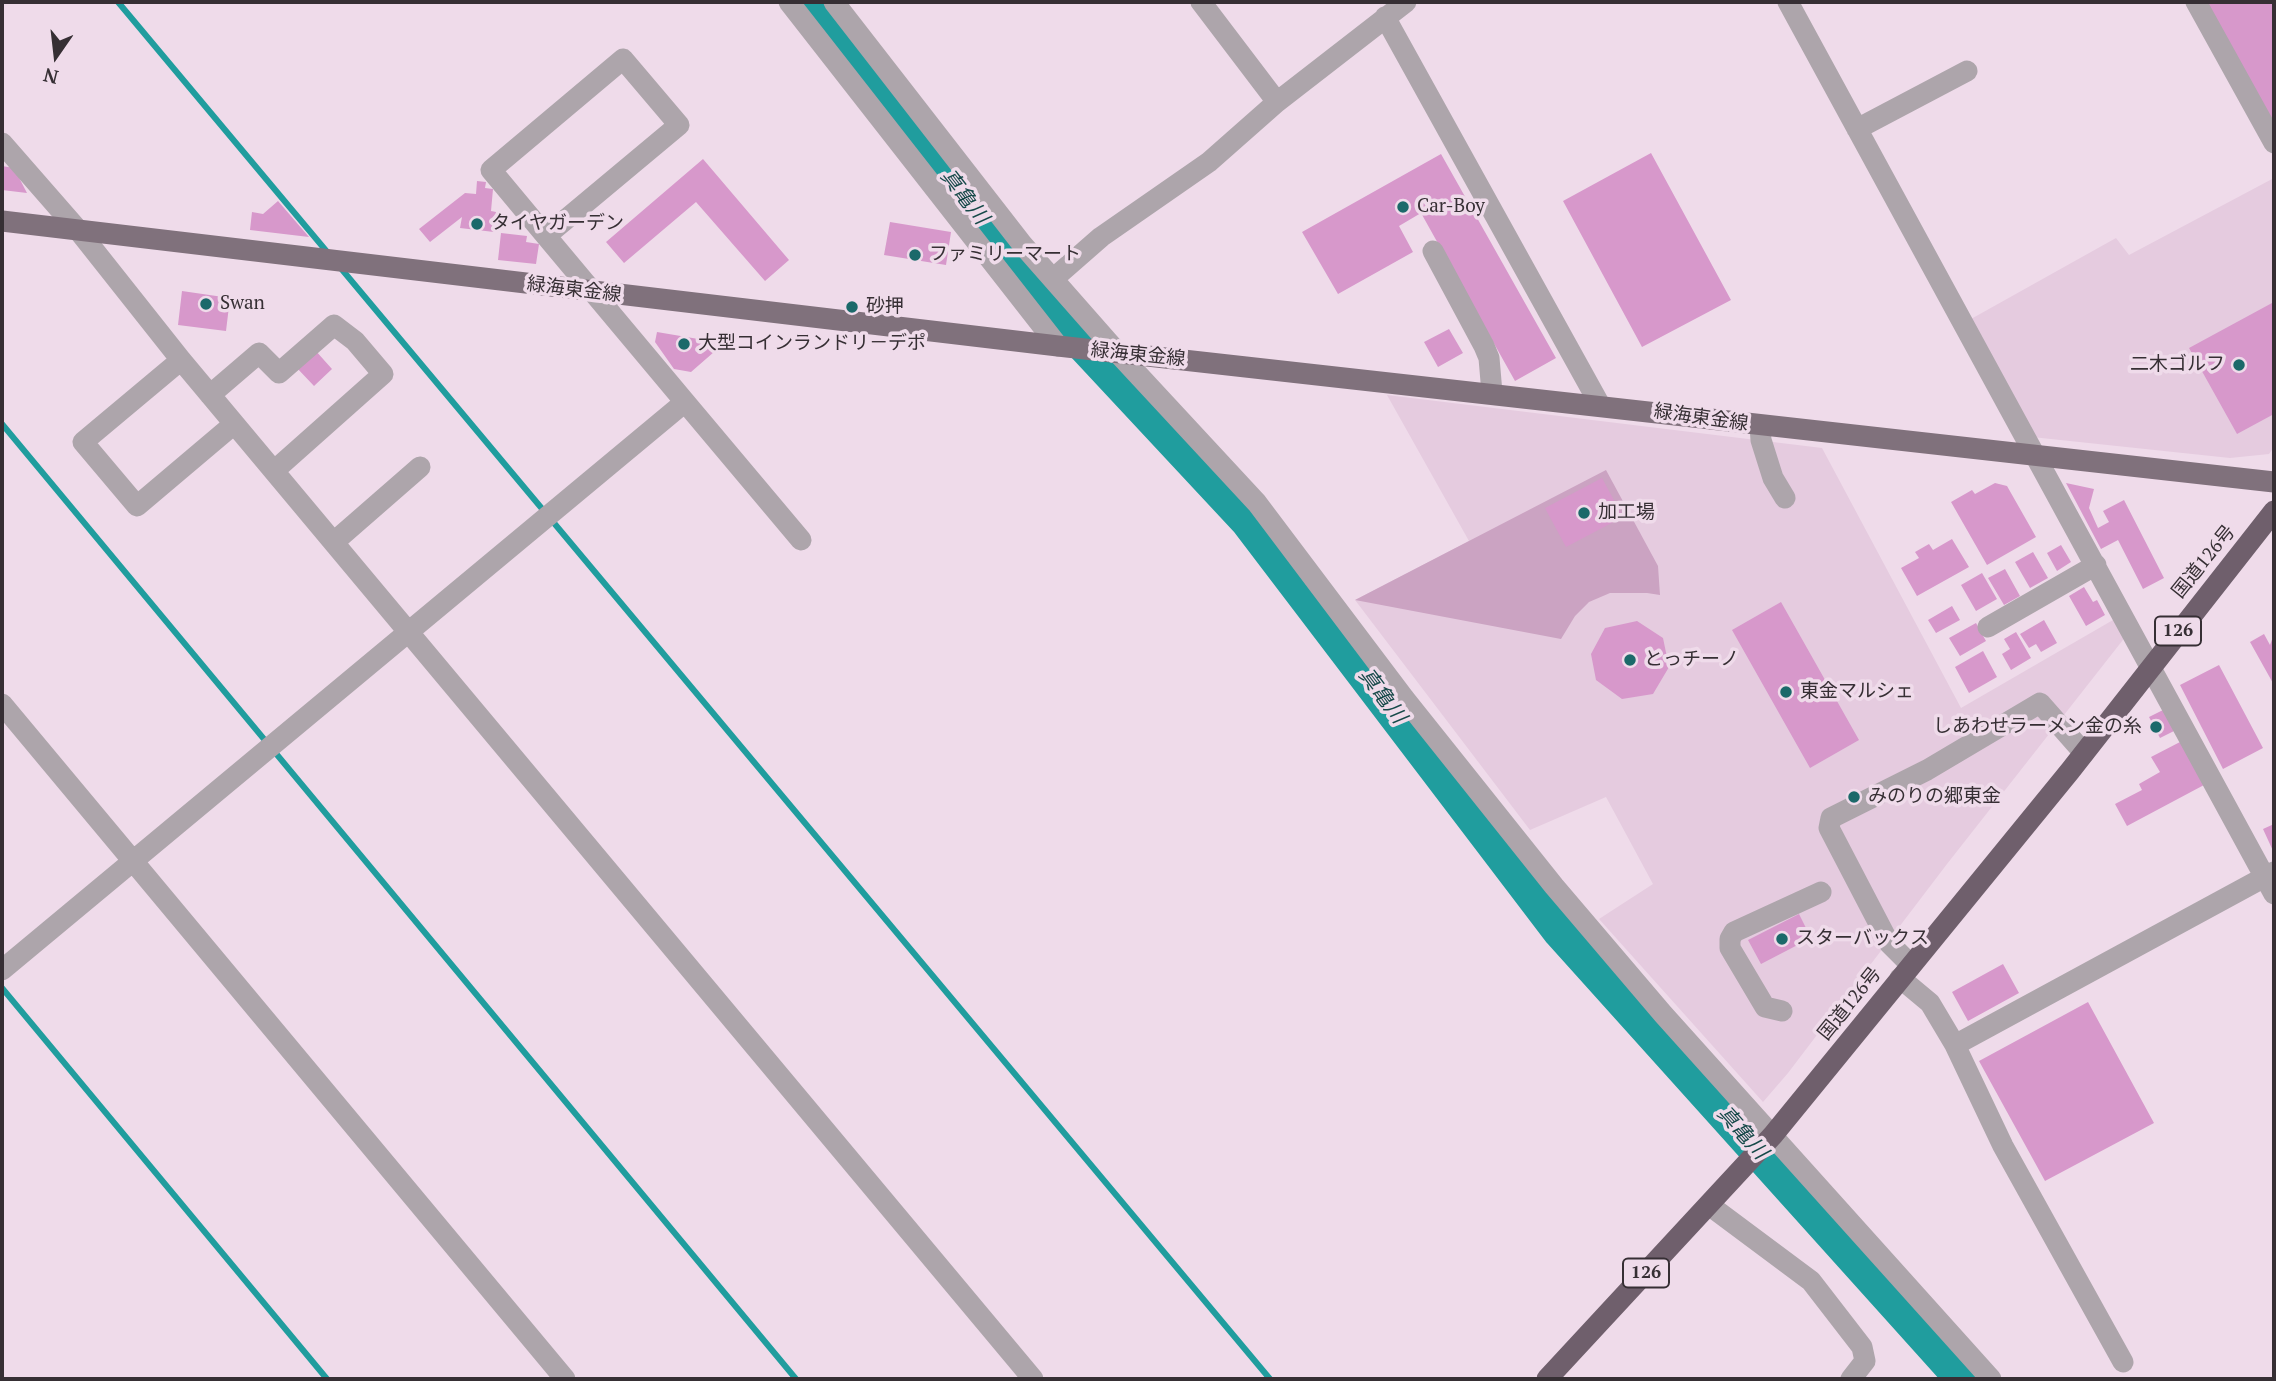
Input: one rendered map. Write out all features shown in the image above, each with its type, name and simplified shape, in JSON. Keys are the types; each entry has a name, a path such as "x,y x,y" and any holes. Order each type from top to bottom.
{"highway":[{"name":"国道126号","path":"1547,1379 1773,1135 2084,753 2274,511"}],"main road":[{"name":"緑海東金線","path":"2,221 1058,346 2274,482"}],"street":[{"path":"789,2 1058,346"},
{"path":"834,2 1053,279 1257,503 1404,698 1554,886 1663,1014 1992,1379"},
{"path":"1201,2 1277,102"},
{"path":"1053,279 1101,237 1209,162 1277,102 1406,2"},
{"path":"1788,2 2271,881 1955,1045"},
{"path":"2196,2 2274,144"},
{"path":"1385,17 1600,405"},
{"path":"546,236 679,125 623,59 491,170 546,236 685,402 801,540"},
{"path":"1857,129 1966,71"},
{"path":"2,143 78,230 234,424 1033,1379"},
{"path":"1433,251 1489,358 1492,393"},
{"path":"210,395 259,353 279,373 334,326 355,341 383,374 275,470"},
{"path":"181,360 83,442 100,463 136,506 234,424"},
{"path":"2,970 685,402"},
{"path":"1759,426 1773,478 1785,498"},
{"path":"334,542 420,467"},
{"path":"1988,627 2096,565"},
{"path":"2084,753 2040,703 1927,770 1831,818 1829,828 1889,943 1955,1045 2003,1146 2123,1362"},
{"path":"2,704 565,1379"},
{"path":"1782,1011 1765,1006 1730,948 1730,939 1734,932 1821,892"},
{"path":"1709,1205 1811,1281 1862,1346 1865,1361 1858,1374 1851,1379"}],"shaded area":[{"path":"2274,178 2274,447 2269,454 2230,458 2032,437 1971,319 2116,238 2129,255"},
{"path":"1387,395 1822,448 1961,708 2113,620 2126,636 1763,1102 1599,919 1653,884 1606,797 1530,830 1355,600 1469,541"},
{"path":"1606,470 1658,566 1660,595 1610,593 1589,602 1575,616 1561,639 1355,600"}],"building":[{"path":"2207,2 2274,2 2274,125"},
{"path":"1651,153 1731,300 1642,347 1563,201"},
{"path":"1441,154 1556,358 1515,381 1421,213 1399,226 1413,252 1338,294 1302,232"},
{"path":"703,159 789,260 765,281 696,202 624,263 606,242"},
{"path":"2,166 14,168 27,193 2,190"},
{"path":"477,181 486,182 485,188 493,189 491,211 496,212 494,232 460,228 462,217 430,242 419,229 465,193 476,194"},
{"path":"278,201 309,237 250,230 252,212 263,214"},
{"path":"890,222 951,232 946,265 884,255"},
{"path":"501,233 527,236 526,242 539,244 536,264 498,260"},
{"path":"182,291 230,298 226,331 178,325"},
{"path":"2272,303 2274,414 2237,434 2189,348"},
{"path":"1449,329 1463,353 1438,367 1424,342"},
{"path":"657,332 716,342 714,352 691,372 674,369 655,342"},
{"path":"315,350 332,369 314,386 296,367"},
{"name":"加工場","path":"1602,478 1623,517 1566,547 1545,508"},
{"path":"1995,483 2007,486 2036,537 1987,565 1951,502 1972,490 1975,494"},
{"path":"2066,483 2094,489 2089,508 2098,528 2109,522 2103,511 2124,500 2164,578 2143,589 2118,540 2101,549"},
{"path":"1952,539 1969,567 1917,596 1901,568 1919,558 1915,552 1929,544 1933,550"},
{"path":"2061,545 2071,562 2057,571 2047,553"},
{"path":"2033,552 2048,578 2030,588 2015,562"},
{"path":"2005,569 2020,596 2004,605 1988,578"},
{"path":"1982,573 1997,599 1976,611 1961,585"},
{"path":"2084,587 2093,602 2097,600 2105,615 2086,626 2069,596"},
{"path":"1781,602 1859,740 1810,768 1732,630"},
{"path":"1952,606 1960,620 1936,633 1928,620"},
{"path":"2044,620 2057,643 2041,652 2036,644 2029,648 2020,634"},
{"path":"1637,621 1663,638 1669,667 1653,694 1622,699 1596,680 1591,654 1605,628"},
{"path":"1976,623 1986,641 1960,656 1949,638"},
{"path":"2016,632 2031,658 2011,670 2002,654 2010,649 2004,639"},
{"path":"2264,634 2270,645 2274,634 2274,685 2250,642"},
{"path":"1983,651 1997,677 1969,693 1955,667"},
{"path":"2219,665 2263,748 2223,769 2180,685"},
{"path":"2163,710 2174,731 2160,738 2149,717"},
{"path":"2180,742 2204,785 2127,826 2115,804 2142,790 2139,784 2160,772 2151,757"},
{"path":"2274,824 2274,853 2263,829"},
{"path":"1799,914 1811,938 1761,964 1748,940"},
{"path":"2003,964 2019,993 1968,1021 1952,992"},
{"path":"2088,1002 2154,1123 2045,1181 1979,1061"}],"waterway":[{"path":"118,2 328,253"},
{"name":"真亀川","path":"812,2 1043,300 1249,521 1561,931 1964,1379"},
{"path":"339,266 1270,1379"},
{"path":"2,424 796,1379"},
{"path":"2,988 327,1379"}],"place":[{"name":"Car-Boy","path":"1403,207"},
{"name":"タイヤガーデン","path":"477,224"},
{"name":"ファミリーマート","path":"915,255"},
{"name":"Swan","path":"206,304"},
{"name":"砂押","path":"852,307"},
{"name":"大型コインランドリ－デポ","path":"684,344"},
{"name":"二木ゴルフ","path":"2239,365"},
{"name":"加工場","path":"1584,513"},
{"name":"とっチーノ","path":"1630,660"},
{"name":"東金マルシェ","path":"1786,692"},
{"name":"しあわせラーメン金の糸","path":"2156,727"},
{"name":"みのりの郷東金","path":"1854,797"},
{"name":"スターバックス","path":"1782,939"}]}
